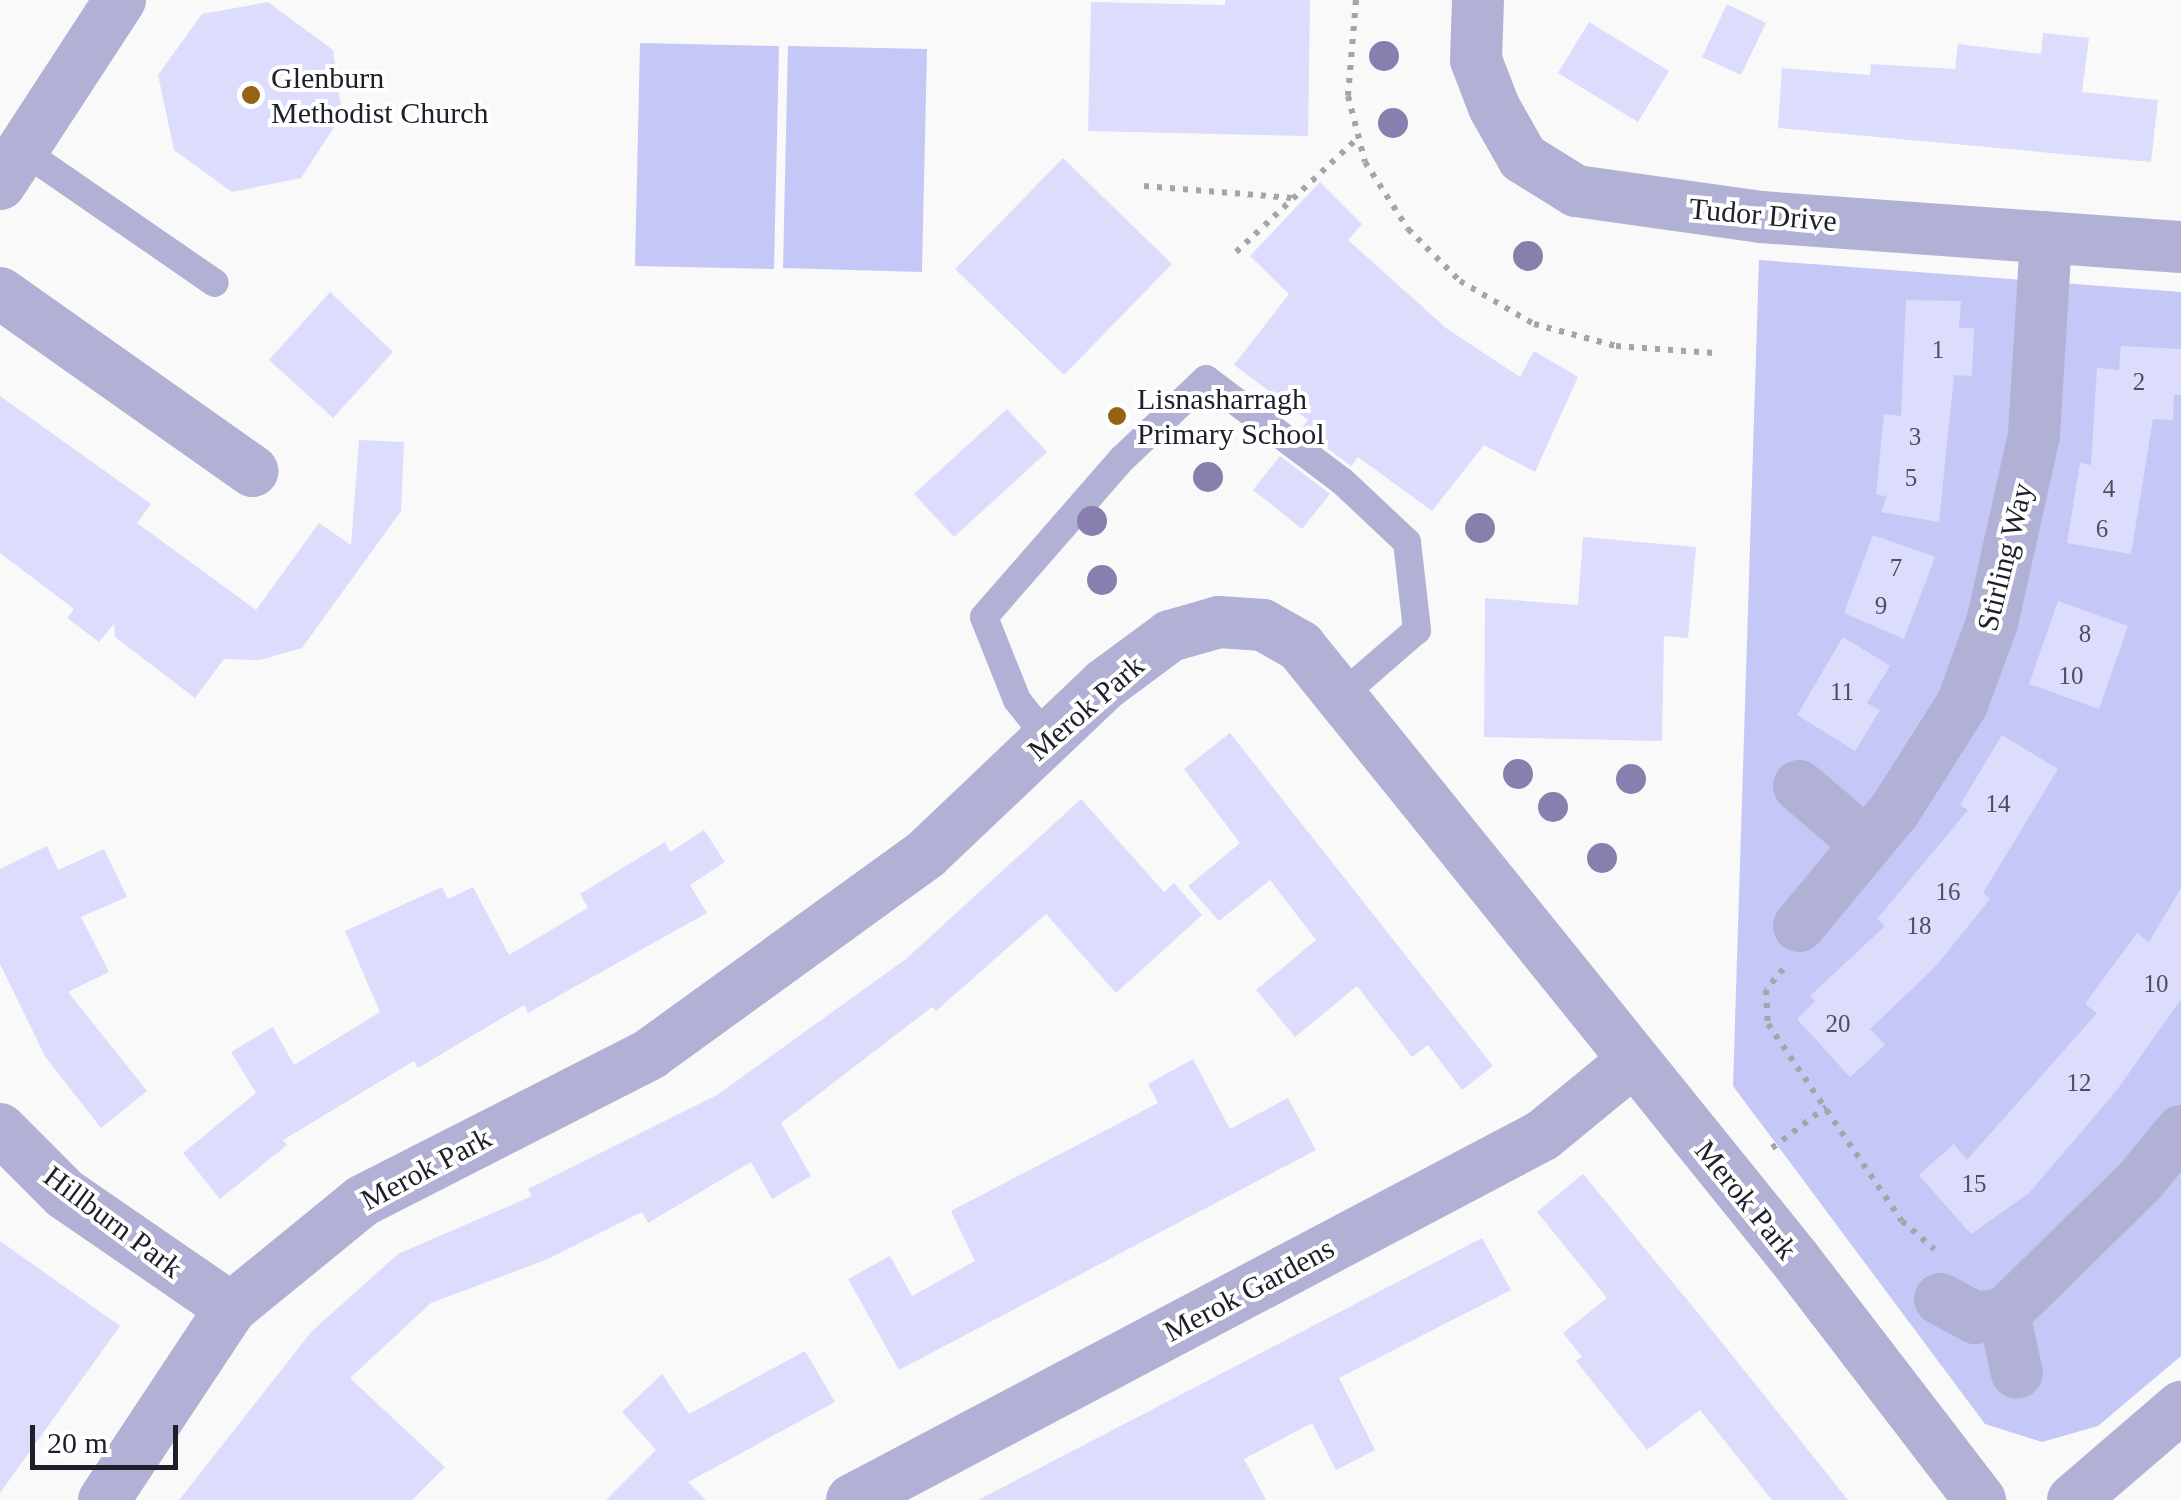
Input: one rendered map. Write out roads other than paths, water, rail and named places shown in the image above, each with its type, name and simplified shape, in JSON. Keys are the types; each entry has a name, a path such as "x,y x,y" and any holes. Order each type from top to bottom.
{"street":[{"path":"11,167 120,0"},
{"name":"Tudor Drive","path":"1478,0 1476,60 1494,107 1523,158 1576,192 1761,217 2181,247"},
{"name":"Stirling Way","path":"1799,926 1867,844 1962,704 1992,623 2034,435 2046,237"},
{"path":"0,292 252,471"},
{"name":"Merok Park","path":"104,1500 231,1308 362,1200 650,1054 926,854 1105,684 1170,636 1219,622 1263,624 1300,646 1730,1180 1980,1500"},
{"path":"1798,786 1867,844"},
{"name":"Merok Gardens","path":"852,1500 1543,1135 1633,1060"},
{"name":"Hillburn Park","path":"0,1129 65,1194 231,1308"},
{"path":"1940,1299 1975,1318 2004,1314 2139,1182 2181,1132"},
{"path":"2004,1314 2016,1373"},
{"path":"2073,1500 2181,1407"}],"lane":[{"path":"11,167 215,283"},
{"path":"1048,739 1016,700 984,617 1122,459 1206,379 1342,481 1407,542 1417,630 1342,695"}],"place":[{"name":"Glenburn Methodist Church","path":"251,95"},
{"name":"Lisnasharragh Primary School","path":"1117,416"}]}
